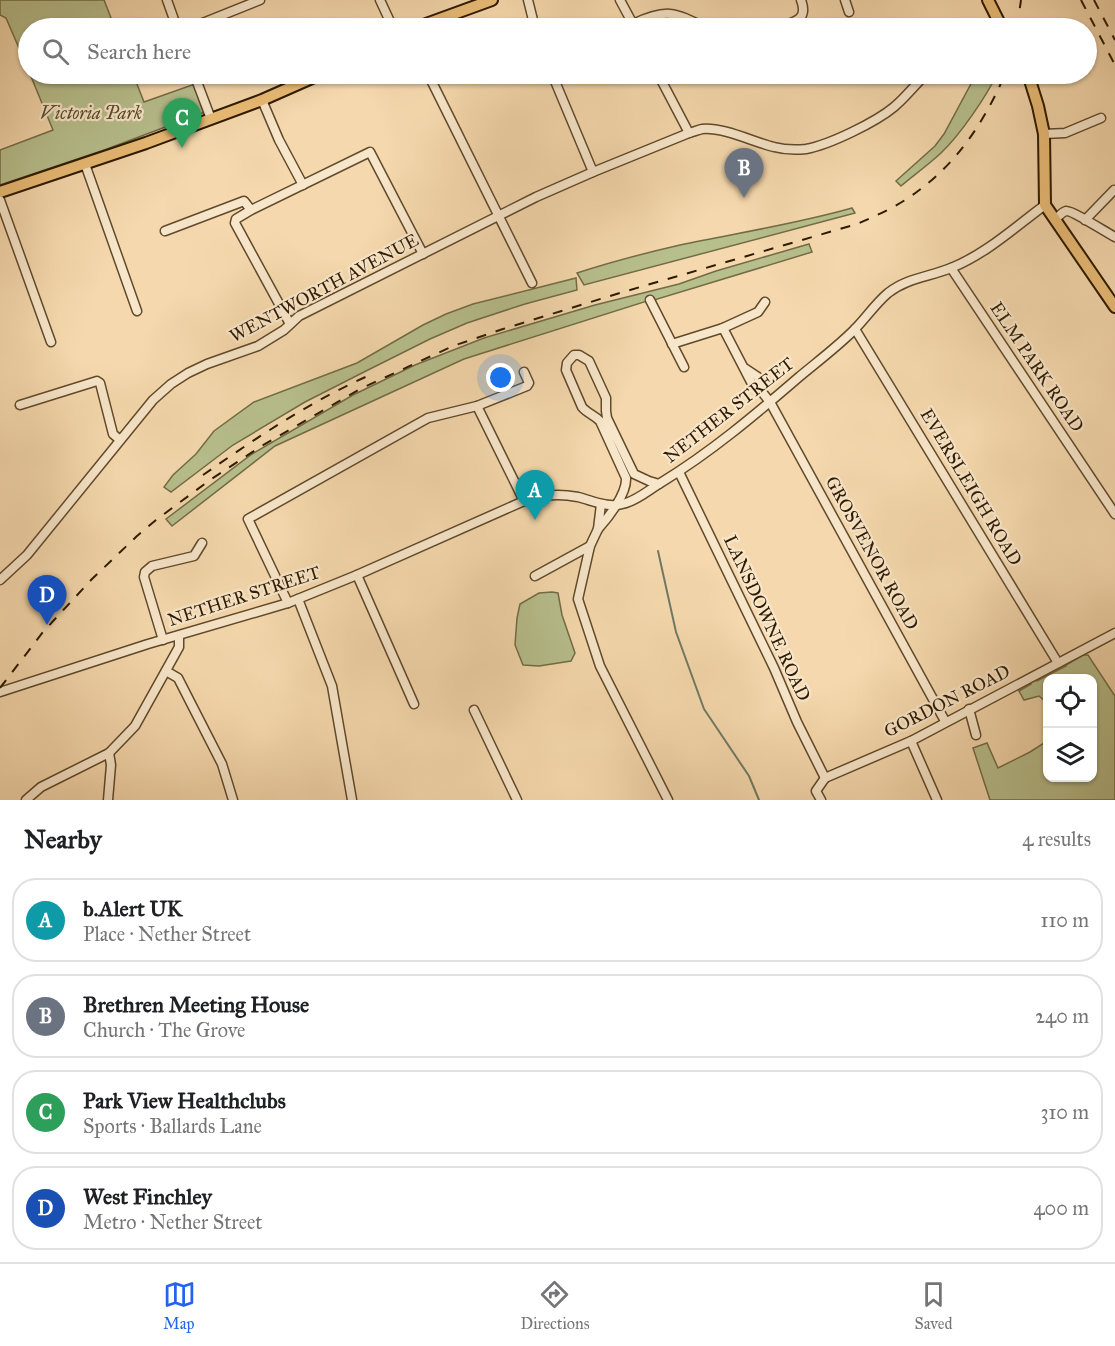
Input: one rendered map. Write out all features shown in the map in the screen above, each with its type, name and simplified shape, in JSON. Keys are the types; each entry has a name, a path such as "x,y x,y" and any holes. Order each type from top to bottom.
{"main road":[{"path":"442,18 492,0"},
{"path":"988,0 997,18"},
{"path":"0,192 262,100 298,84"},
{"path":"1031,84 1044,134 1045,205 1115,307"}],"street":[{"path":"167,0 173,18"},
{"path":"215,18 260,0"},
{"path":"380,0 388,18"},
{"path":"528,0 532,18"},
{"path":"620,0 630,18"},
{"path":"801,0 804,11 801,18"},
{"path":"845,0 849,12"},
{"path":"646,18 670,13 685,18"},
{"path":"198,84 211,118"},
{"path":"434,84 532,283"},
{"path":"556,84 593,172"},
{"path":"663,84 689,133"},
{"name":"WENTWORTH AVENUE","path":"0,580 27,555 153,400 188,373 258,346 284,330 299,316 536,197 689,133 702,129 716,130 774,147 797,150 810,148 858,129 881,116 917,84"},
{"path":"262,100 279,140 303,185"},
{"path":"1044,134 1065,132 1101,118"},
{"path":"290,324 235,223 236,219 251,210 370,152 423,254"},
{"path":"85,164 137,311"},
{"path":"1085,220 1114,190"},
{"path":"0,200 51,342"},
{"path":"165,231 244,201 251,210"},
{"name":"NETHER STREET","path":"0,692 288,603 524,501 543,495 556,494 615,505 633,500 716,446 855,329 887,294 902,284 951,268 984,251 1045,205"},
{"path":"1055,220 1063,212 1073,211 1115,237"},
{"name":"ELM PARK ROAD","path":"951,268 1115,514"},
{"path":"650,300 684,367"},
{"path":"672,344 723,328 758,312 765,302"},
{"name":"GROSVENOR ROAD","path":"723,328 751,382 770,402 945,721"},
{"name":"EVERSLEIGH ROAD","path":"855,329 1058,663"},
{"path":"598,529 610,517 623,493 626,478 600,421 582,407 566,370 569,359 574,355 579,355 589,361 606,398 607,418 634,474 659,483"},
{"path":"288,603 248,519 428,418 477,406 527,386 529,383 524,372"},
{"path":"20,405 97,381 100,383 113,434 120,440"},
{"path":"477,406 524,501"},
{"name":"LANSDOWNE ROAD","path":"679,472 825,778"},
{"path":"601,504 598,529 590,546 578,599 600,666 668,800"},
{"path":"163,640 144,578 145,572 152,566 194,556 202,543"},
{"path":"535,576 590,546"},
{"path":"357,575 414,704"},
{"path":"298,599 332,686 352,800"},
{"name":"GORDON ROAD","path":"825,778 911,741 1115,633"},
{"path":"26,800 41,787 108,753 135,726 179,647 179,636"},
{"path":"166,671 178,678 222,764 233,800"},
{"path":"969,709 976,735"},
{"path":"474,710 515,799"},
{"path":"911,741 937,800"},
{"path":"108,753 111,765 108,800"},
{"path":"821,800 816,791 825,778"}],"green space":[{"name":"Victoria Park","path":"0,0 104,0 111,18 18,18 18,46 6,18 0,15"},
{"name":"Victoria Park","path":"34,84 137,84 144,102 192,85 195,86 205,112 107,149 0,185 0,150 53,130"},
{"path":"971,84 991,84 964,126 941,153 901,186 896,181 935,146"},
{"path":"852,208 855,213 584,285 577,273 667,248 788,224"},
{"path":"809,244 812,252 464,359 275,446 172,526 166,519 252,454 353,395 415,365 484,338 595,305 679,284"},
{"path":"576,278 577,290 467,323 362,373 305,402 233,445 171,492 164,487 173,475 196,454 214,431 254,402 357,363 446,314 473,304"},
{"path":"539,593 558,593 562,615 575,653 571,661 539,666 523,665 515,645 520,604"},
{"path":"1083,655 1088,655 1115,696 1115,800 990,800 973,748 987,743 998,768 1043,744 1043,782 1097,782 1097,674 1051,674"},
{"path":"1043,678 1043,700 1039,696 1024,700 1019,691 1031,684 1029,681 1033,679 1037,681"}],"waterway":[{"path":"658,551 676,632 704,709 749,776 759,800"}],"railway":[{"path":"1018,18 1021,0"},
{"path":"1081,0 1090,18"},
{"path":"1094,0 1115,40"},
{"path":"1097,31 1115,65"},
{"path":"0,688 43,632 92,579 137,536 210,480 260,447 360,389 453,346 623,292 857,224 889,209 911,196 946,167 980,123 1000,84"},
{"path":"203,475 305,408 370,375"}],"place":[{"name":"Park View Healthclubs","path":"182,148"},
{"name":"Brethren Meeting House","path":"744,198"},
{"name":"b.Alert UK","path":"535,520"},
{"name":"West Finchley","path":"47,625"}]}
